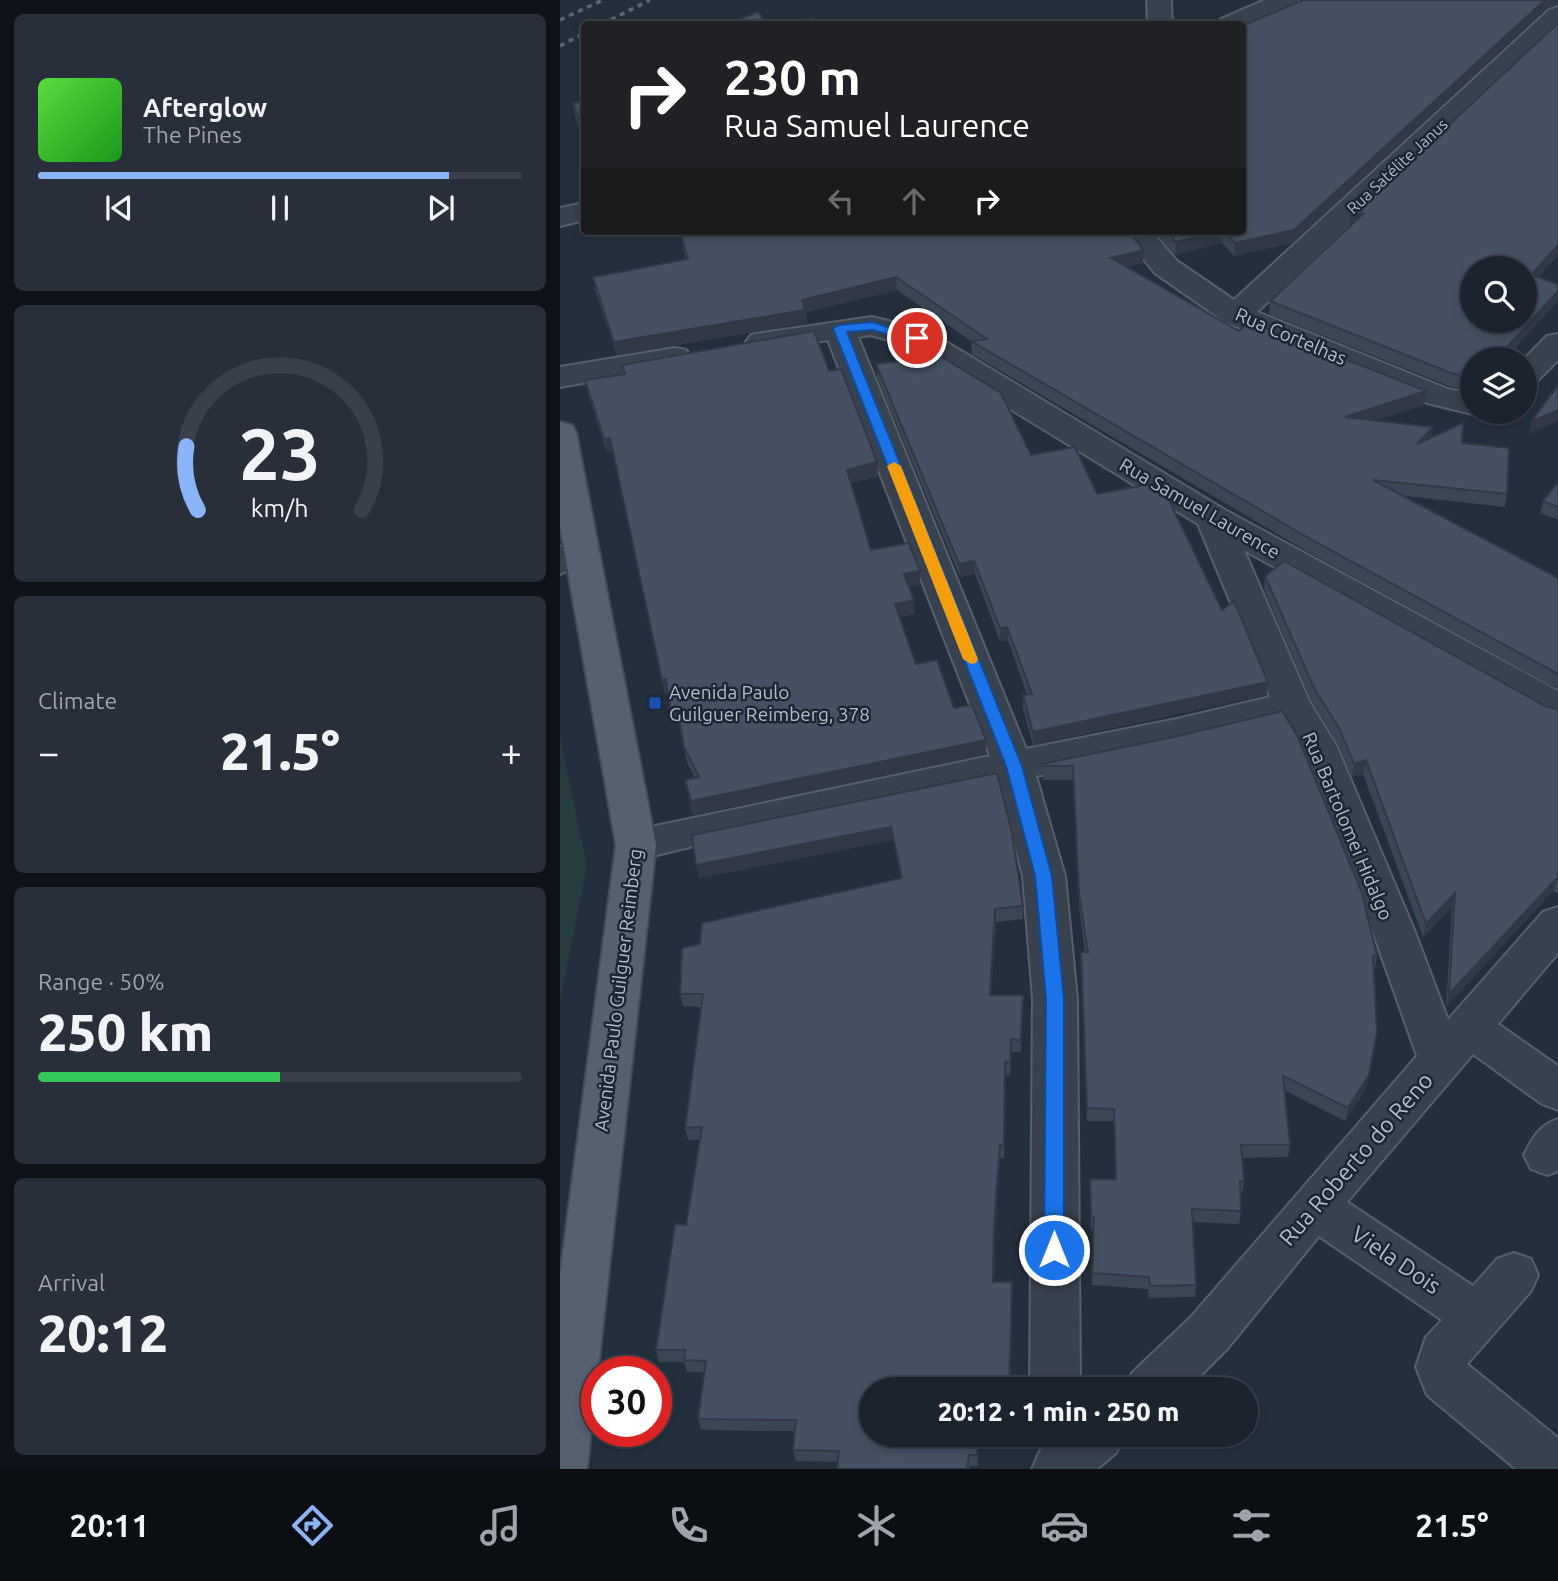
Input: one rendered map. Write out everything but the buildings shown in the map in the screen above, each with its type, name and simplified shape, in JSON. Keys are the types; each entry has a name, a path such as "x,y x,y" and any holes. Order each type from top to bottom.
{"main road":[{"name":"Avenida Paulo Guilguer Reimberg","path":"560,432 570,557 636,845 561,1469"}],"street":[{"path":"1159,0 1160,21"},
{"path":"1237,21 1286,0"},
{"name":"Rua Satélite Janus","path":"1236,314 1558,15"},
{"path":"560,217 581,213"},
{"name":"Rua Cortelhas","path":"1138,235 1166,267 1236,314 1438,396 1460,401"},
{"name":"Rua Samuel Laurence","path":"560,377 839,328 872,326 917,338 1213,518 1558,708"},
{"path":"839,328 1014,766 1044,876 1055,999 1055,1377"},
{"path":"1537,363 1558,343"},
{"name":"Rua Bartolomei Hidalgo","path":"1213,518 1292,705 1317,745 1394,932 1455,1044"},
{"path":"636,845 702,829 1177,733 1292,705"},
{"name":"Rua Roberto do Reno","path":"1163,1377 1209,1333 1314,1206 1558,924"},
{"path":"1455,1044 1558,1091"},
{"name":"Viela Dois","path":"1314,1206 1476,1317"},
{"path":"1514,1275 1444,1354 1441,1367 1445,1378 1556,1469"},
{"path":"1056,1447 1057,1469"},
{"path":"1057,1469 1084,1447"}],"green space":[{"path":"560,737 587,866 560,1001"}],"railway":[{"path":"560,20 603,0"},
{"path":"608,21 650,0"},
{"path":"560,46 581,35"}],"slow traffic":[{"path":"894,466 971,659"}],"place":[{"name":"Avenida Paulo Guilguer Reimberg, 378","path":"655,703"}],"route":[{"path":"917,338 872,326 839,328 1014,766 1044,876 1055,999 1054,1250"}]}
